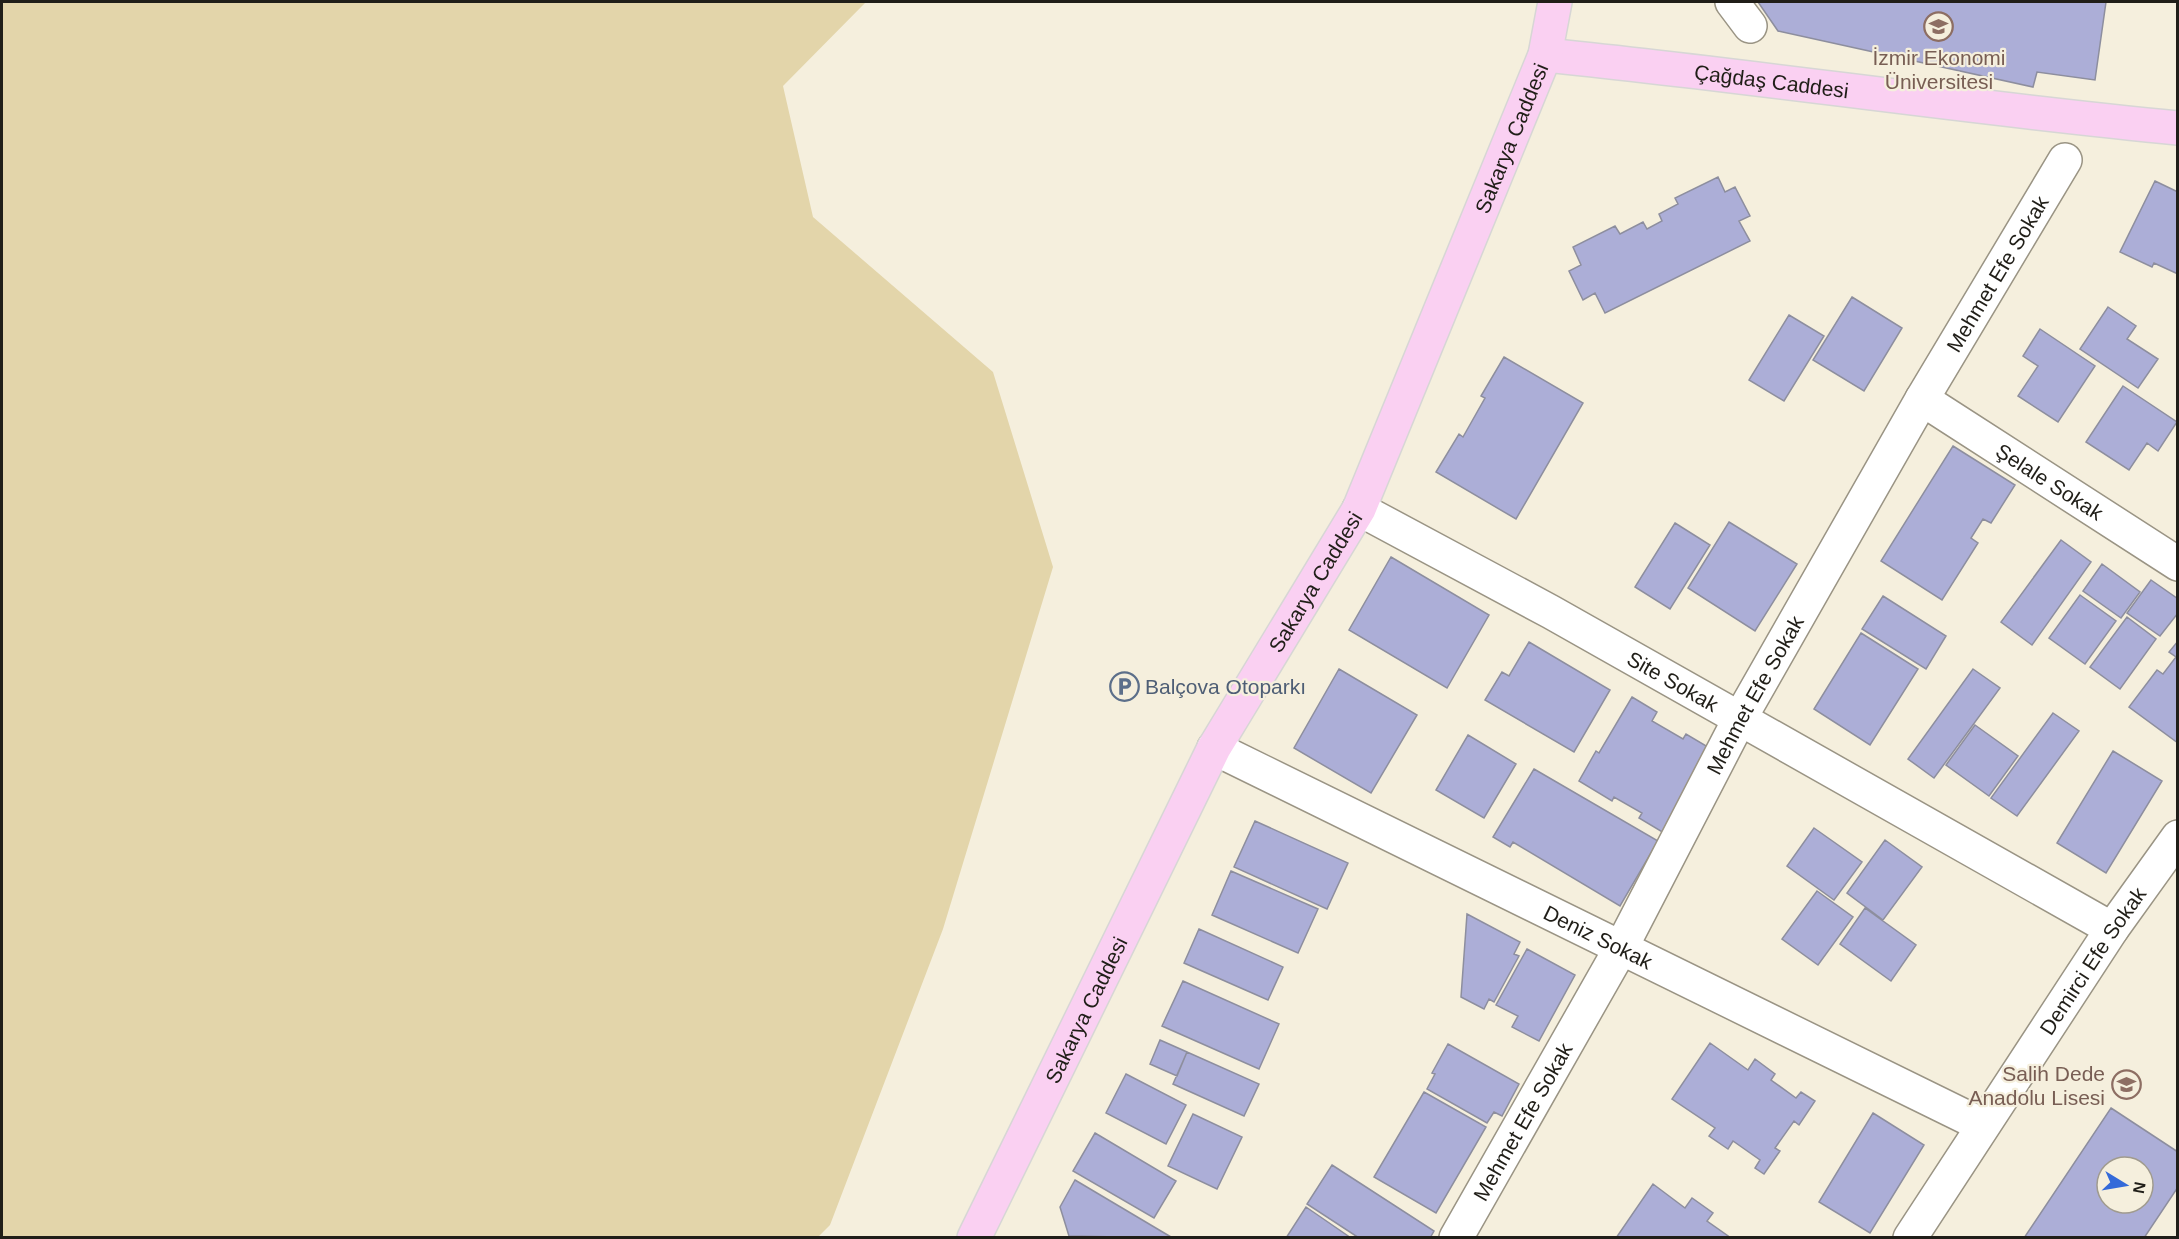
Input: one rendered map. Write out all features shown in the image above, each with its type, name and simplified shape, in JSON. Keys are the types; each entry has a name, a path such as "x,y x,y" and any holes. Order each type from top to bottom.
{"main road":[{"name":"Sakarya Caddesi","path":"974,1238 1214,748 1359,509 1545,55 1555,2"},
{"name":"Çağdaş Caddesi","path":"1545,55 1696,70 2090,120 2178,128"}],"street":[{"name":"Mehmet Efe Sokak","path":"1456,1238 1621,948 1739,720 1922,399 2065,160"},
{"name":"Şelale Sokak","path":"1922,399 2178,564"},
{"name":"Site Sokak","path":"1359,509 1551,612 1739,720 2112,928"},
{"name":"Deniz Sokak","path":"1214,748 1982,1125"},
{"name":"Demirci Efe Sokak","path":"1910,1238 2112,928 2178,837"}],"shaded area":[{"path":"2,2 866,2 783,86 813,217 993,372 1053,567 943,929 830,1225 818,1237 2,1237"}],"building":[{"path":"1758,2 2106,2 2095,80 2037,72 2033,87 1778,31"},
{"path":"1718,177 1725,192 1735,187 1750,216 1739,221 1750,241 1605,313 1595,293 1583,300 1569,271 1581,265 1573,247 1615,226 1620,234 1643,222 1647,229 1662,221 1659,214 1678,204 1675,198"},
{"path":"2155,181 2178,192 2178,274 2154,263 2152,267 2120,252"},
{"path":"1852,297 1902,328 1864,391 1813,360"},
{"path":"2108,307 2136,326 2127,339 2158,359 2138,388 2080,349"},
{"path":"1789,315 1824,336 1784,401 1749,380"},
{"path":"2040,329 2095,366 2058,422 2018,396 2038,366 2023,356"},
{"path":"1504,357 1583,403 1516,519 1436,472 1459,434 1463,437 1485,398 1481,396"},
{"path":"2123,386 2177,422 2158,451 2147,443 2129,470 2086,442"},
{"path":"1953,446 2015,485 1991,523 1983,519 1971,538 1978,543 1942,600 1881,561"},
{"path":"1729,522 1797,564 1755,631 1688,588"},
{"path":"1675,523 1710,545 1670,609 1635,587"},
{"path":"2061,540 2091,562 2032,645 2001,622"},
{"path":"1391,557 1489,615 1447,688 1349,630"},
{"path":"2102,564 2140,592 2121,618 2083,591"},
{"path":"2151,580 2178,599 2178,613 2160,636 2127,613"},
{"path":"2080,595 2116,621 2085,664 2049,638"},
{"path":"1883,596 1946,636 1926,669 1862,629"},
{"path":"2127,617 2156,639 2120,689 2090,667"},
{"path":"1861,633 1918,669 1870,745 1814,709"},
{"path":"2178,641 2178,743 2129,707 2157,670 2163,674 2176,657 2169,652"},
{"path":"1529,642 1610,690 1574,752 1485,700 1502,672 1509,676"},
{"path":"1339,669 1417,715 1371,793 1294,748"},
{"path":"1973,669 2000,688 1934,778 1908,759"},
{"path":"1632,697 1657,712 1652,721 1683,739 1686,734 1713,750 1664,833 1639,818 1642,813 1614,797 1612,801 1579,781 1596,751 1599,753"},
{"path":"2053,713 2079,731 2017,816 1991,798"},
{"path":"1975,725 2018,756 1989,796 1946,765"},
{"path":"1468,735 1516,764 1484,818 1436,790"},
{"path":"2113,751 2162,781 2106,873 2057,843"},
{"path":"1534,769 1658,841 1620,906 1513,842 1510,847 1493,837"},
{"path":"1255,821 1348,863 1327,909 1234,867"},
{"path":"1814,828 1862,862 1834,900 1787,866"},
{"path":"1885,840 1922,867 1883,920 1847,893"},
{"path":"1231,871 1318,909 1298,953 1212,915"},
{"path":"1817,891 1853,917 1818,965 1782,939"},
{"path":"1865,908 1916,945 1891,981 1840,944"},
{"path":"1467,914 1520,942 1514,954 1519,956 1494,1002 1489,999 1484,1009 1461,997"},
{"path":"1199,929 1283,967 1268,1000 1184,963"},
{"path":"1527,949 1575,975 1539,1041 1512,1027 1518,1016 1496,1005"},
{"path":"1183,981 1279,1024 1259,1069 1162,1026"},
{"path":"1160,1040 1187,1052 1177,1076 1150,1064"},
{"path":"1710,1043 1748,1070 1755,1059 1775,1074 1771,1080 1796,1098 1801,1092 1815,1101 1799,1125 1794,1121 1775,1148 1780,1151 1764,1174 1755,1168 1760,1160 1733,1141 1728,1149 1709,1136 1715,1128 1672,1099"},
{"path":"1448,1044 1519,1084 1502,1116 1494,1112 1487,1123 1427,1089 1435,1074 1432,1073"},
{"path":"1187,1052 1259,1084 1244,1116 1173,1084"},
{"path":"1126,1074 1186,1105 1166,1144 1106,1113"},
{"path":"1424,1092 1486,1127 1436,1213 1374,1177"},
{"name":"Salih Dede Anadolu Lisesi","path":"2111,1108 2178,1152 2178,1187 2144,1238 2024,1238"},
{"path":"1873,1113 1924,1145 1870,1233 1819,1202"},
{"path":"1193,1114 1242,1137 1217,1189 1168,1166"},
{"path":"1095,1133 1176,1181 1154,1218 1073,1171"},
{"path":"1332,1165 1434,1231 1430,1238 1359,1238 1307,1204"},
{"path":"1075,1180 1171,1237 1069,1236 1060,1207"},
{"path":"1653,1184 1685,1208 1692,1198 1713,1213 1707,1221 1731,1238 1616,1238"},
{"path":"1306,1207 1351,1238 1286,1238"}],"place":[{"name":"İzmir Ekonomi Üniversitesi","path":"1939,26"},
{"name":"Balçova Otoparkı","path":"1124,686"},
{"name":"Salih Dede Anadolu Lisesi","path":"2126,1085"}]}
